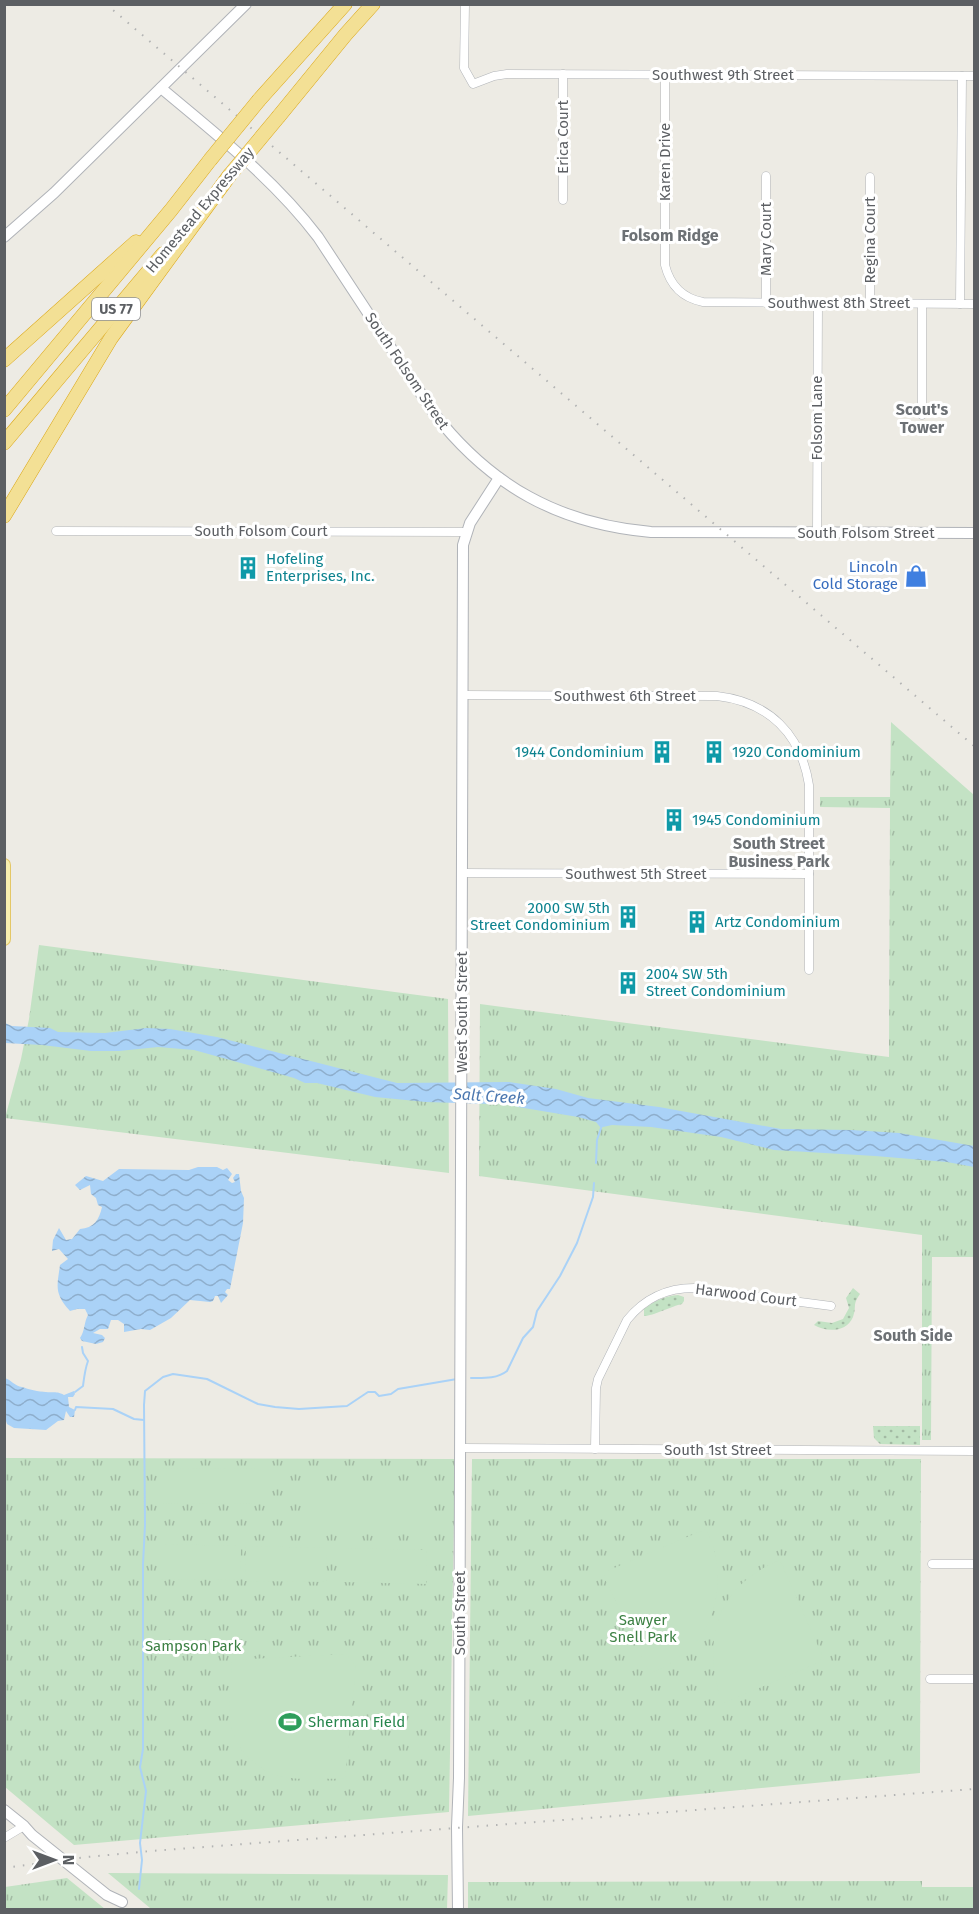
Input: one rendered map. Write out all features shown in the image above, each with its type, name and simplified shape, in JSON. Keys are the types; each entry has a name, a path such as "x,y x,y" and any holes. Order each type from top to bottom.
{"highway":[{"name":"Homestead Expressway","path":"4,410 171,210 259,100 345,4"},
{"name":"Homestead Expressway","path":"4,443 346,34 374,4"},
{"path":"6,511 111,338 229,176"},
{"path":"4,360 171,210"}],"main road":[{"path":"4,865 4,939"}],"street":[{"path":"4,237 54,193 246,4"},
{"name":"Southwest 9th Street","path":"465,4 464,68 473,84 507,74 975,76"},
{"name":"Erica Court","path":"563,74 563,200"},
{"name":"Karen Drive","path":"665,75 665,265 676,288 687,297 703,302"},
{"path":"960,304 962,76"},
{"name":"South Folsom Street","path":"161,88 267,178 302,216 433,412 465,450 518,492 580,520 651,532 975,533"},
{"name":"Mary Court","path":"766,176 766,303"},
{"name":"Regina Court","path":"870,177 870,303"},
{"name":"Southwest 8th Street","path":"703,302 975,304"},
{"name":"Folsom Lane","path":"817,533 818,303"},
{"path":"922,304 922,415"},
{"name":"West South Street","path":"461,1449 464,545 466,532 478,508 499,478"},
{"name":"South Folsom Court","path":"56,531 466,532"},
{"name":"Southwest 6th Street","path":"464,695 717,696 730,697 768,713 779,722 797,745 807,771 809,785 809,970"},
{"name":"Southwest 5th Street","path":"462,873 809,874"},
{"name":"Harwood Court","path":"596,1449 598,1379 627,1320 650,1298 666,1291 688,1288 831,1306"},
{"name":"South 1st Street","path":"461,1449 975,1451"},
{"name":"South Street","path":"458,1910 456,1827 459,1778 461,1449"},
{"path":"932,1564 975,1564"},
{"path":"930,1679 975,1679"},
{"path":"4,1810 66,1854 111,1890 126,1906"},
{"path":"4,1838 24,1826"}],"green space":[{"path":"891,722 974,795 974,1257 932,1257 931,1440 922,1440 922,1235 479,1176 480,1004 889,1057 890,808 820,807 820,797 890,797"},
{"path":"39,945 448,999 449,1173 5,1118 29,1019"},
{"path":"853,1288 860,1294 853,1317 846,1326 830,1330 814,1325 818,1321 832,1323 843,1319 849,1308 846,1298"},
{"path":"678,1295 684,1297 682,1304 644,1316 644,1309 652,1304"},
{"path":"873,1426 920,1426 920,1445 880,1444 874,1438"},
{"name":"Sampson Park","path":"4,1458 455,1459 449,1812 74,1845 5,1787"},
{"name":"Sawyer Snell Park","path":"472,1459 921,1459 920,1773 468,1816"},
{"path":"162,1468 266,1469 266,1504 162,1503"},
{"path":"308,1489 432,1489 432,1531 308,1531"},
{"path":"706,1529 716,1555 718,1575 716,1599 709,1621 697,1641 685,1653 650,1674 604,1577 607,1571"},
{"path":"160,1544 241,1546 240,1580 160,1579"},
{"path":"246,1546 327,1548 326,1582 245,1581"},
{"path":"343,1548 427,1550 426,1584 343,1582"},
{"path":"780,1560 822,1655 820,1662 722,1704 713,1659 714,1638 719,1618 727,1601 740,1585 758,1571"},
{"name":"Sherman Field","path":"346,1654 356,1666 345,1779 287,1778 264,1770 251,1760 241,1749 231,1726 229,1700 232,1660"},
{"path":"108,1873 448,1875 447,1909 150,1908"},
{"path":"67,1878 105,1909 5,1909 5,1887"},
{"path":"922,1881 922,1887 974,1887 974,1909 468,1909 468,1882"}],"water":[{"name":"Salt Creek","path":"5,1023 12,1026 50,1028 58,1032 105,1033 146,1028 170,1029 217,1037 397,1083 509,1082 556,1089 588,1098 659,1107 781,1129 899,1133 974,1146 974,1167 947,1162 774,1150 721,1137 651,1127 612,1125 600,1127 596,1122 578,1117 503,1103 426,1102 375,1097 317,1083 305,1083 194,1050 158,1047 91,1051 5,1043"},
{"path":"198,1167 217,1167 223,1170 227,1168 232,1174 228,1180 232,1183 235,1182 233,1178 236,1174 239,1174 244,1198 243,1223 230,1289 225,1292 228,1295 221,1303 218,1296 210,1302 190,1300 171,1318 150,1330 124,1332 124,1324 118,1320 111,1320 108,1329 100,1329 93,1333 102,1335 105,1338 103,1342 96,1344 82,1341 80,1338 88,1315 85,1309 70,1311 61,1299 58,1290 60,1265 68,1259 59,1249 52,1251 53,1240 59,1228 66,1240 72,1239 80,1229 95,1223 102,1207 91,1194 90,1185 80,1190 75,1185 86,1176 103,1181 119,1169 189,1170"},
{"path":"5,1378 37,1391 64,1395 74,1391 73,1397 68,1397 69,1407 75,1410 74,1417 70,1417 66,1411 64,1420 58,1421 46,1430 14,1428 7,1424 5,1418"}],"waterway":[{"path":"596,1163 597,1140 602,1125"},
{"path":"471,1378 494,1377 507,1371 523,1338 533,1327 537,1311 560,1276 577,1243 593,1197 594,1183"},
{"path":"75,1392 83,1386 88,1361 82,1347"},
{"path":"139,1889 142,1860 140,1843 146,1791 140,1767 143,1749 145,1391 163,1377 173,1374 207,1379 258,1404 299,1409 347,1406 368,1392 375,1392 379,1396 391,1394 398,1389 457,1379"},
{"path":"75,1410 76,1407 113,1409 134,1419 144,1420"}],"railway":[{"path":"106,4 974,746"},
{"path":"4,1868 151,1851 974,1789"}],"place":[{"name":"Hofeling Enterprises, Inc.","path":"248,568"},
{"name":"Lincoln Cold Storage","path":"916,576"},
{"name":"1944 Condominium","path":"662,752"},
{"name":"1920 Condominium","path":"714,752"},
{"name":"1945 Condominium","path":"674,820"},
{"name":"2000 SW 5th Street Condominium","path":"628,917"},
{"name":"Artz Condominium","path":"697,922"},
{"name":"2004 SW 5th Street Condominium","path":"628,983"},
{"name":"Sherman Field","path":"290,1722"}],"district":[{"name":"Folsom Ridge","path":"670,235"},
{"name":"Scout's Tower","path":"922,418"},
{"name":"South Street Business Park","path":"779,852"},
{"name":"South Side","path":"913,1335"}]}
